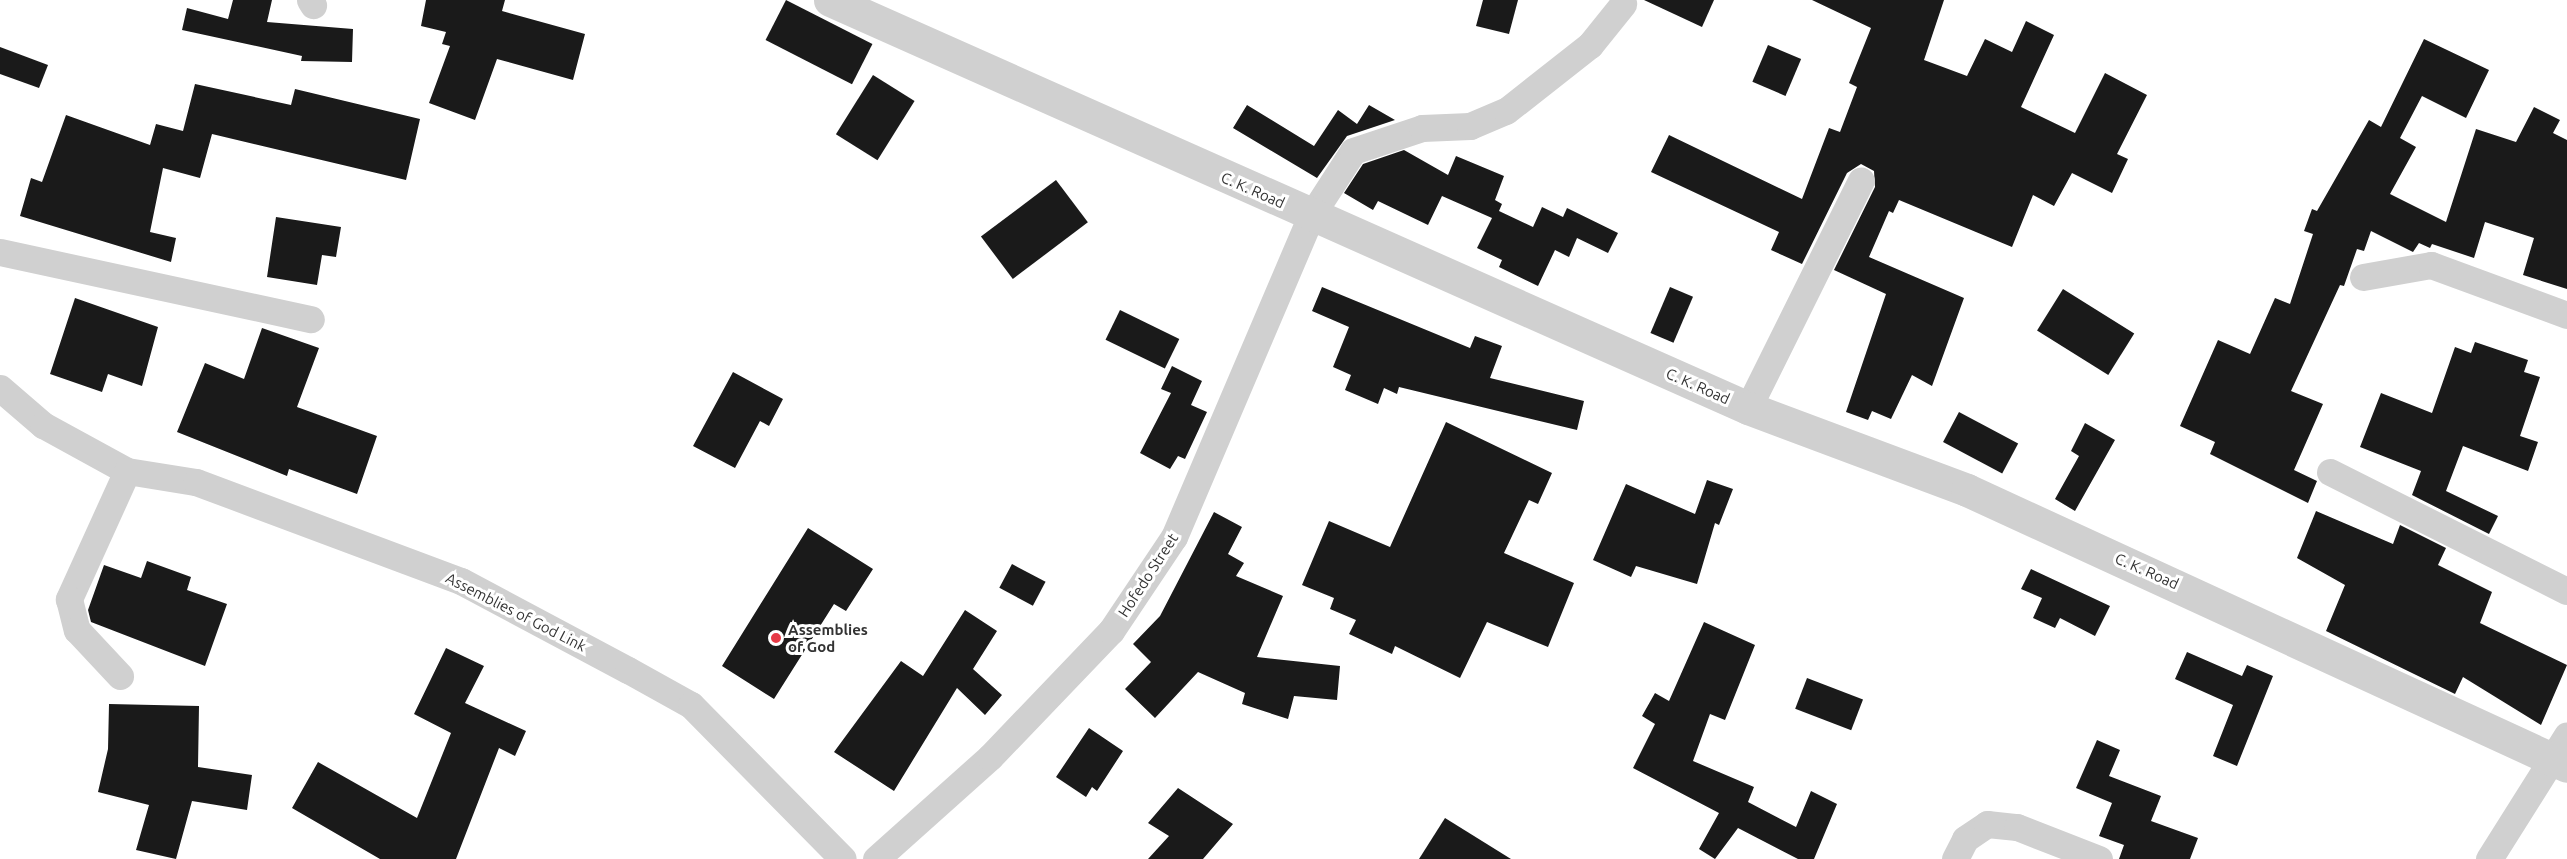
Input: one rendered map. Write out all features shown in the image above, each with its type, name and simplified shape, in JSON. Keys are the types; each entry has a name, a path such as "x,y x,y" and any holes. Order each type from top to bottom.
{"street":[{"name":"C. K. Road","path":"830,0 1311,216 1748,408 1967,490 2563,754"},
{"name":"Hofedo Street","path":"876,859 990,757 1112,631 1174,537 1311,216 1353,151 1422,128 1470,126 1506,111 1590,45 1623,4"},
{"path":"1748,408 1861,180"},
{"path":"0,252 311,319"},
{"path":"2362,277 2432,265 2567,315"},
{"name":"Assemblies of God Link","path":"0,388 43,425 127,471 196,482 461,581 691,705 843,859"},
{"path":"120,676 77,630 69,599 127,471"},
{"path":"2330,472 2567,591"},
{"path":"2489,859 2563,754"},
{"path":"1955,859 1965,839 1987,824 2017,827 2099,859"}],"building":[{"path":"233,0 272,0 267,22 353,29 352,62 301,61 302,56 182,30 187,8 228,19"},
{"path":"426,0 505,0 502,11 585,34 573,80 497,59 475,120 429,103 450,46 442,44 446,32 421,26"},
{"path":"786,0 872,44 852,84 766,40"},
{"path":"1483,0 1518,0 1509,34 1476,26"},
{"path":"1644,0 1714,0 1702,27"},
{"path":"1812,0 1944,0 1924,60 1967,76 1985,39 2012,52 2026,21 2054,35 2021,107 2075,133 2105,73 2147,95 2117,154 2128,159 2112,193 2072,173 2054,206 2033,195 2012,247 1899,200 1893,213 1889,211 1869,257 1964,298 1932,386 1912,375 1891,419 1872,411 1868,420 1846,412 1886,294 1834,270 1875,187 1874,171 1861,164 1847,173 1802,264 1771,250 1779,232 1651,172 1669,135 1802,199 1829,128 1840,132 1857,87 1849,83 1871,28"},
{"path":"2424,39 2489,70 2466,118 2422,96 2400,138 2416,147 2390,194 2446,222 2476,129 2516,142 2534,107 2560,120 2553,133 2567,140 2567,289 2523,275 2534,238 2485,222 2474,258 2432,244 2430,248 2419,243 2413,252 2371,231 2364,251 2357,249 2344,286 2340,285 2291,391 2323,404 2294,470 2317,481 2308,503 2210,454 2215,442 2180,426 2218,340 2250,354 2275,298 2290,304 2313,234 2304,231 2312,209 2317,211 2369,120 2381,127"},
{"path":"1768,45 1801,59 1786,96 1752,82"},
{"path":"0,47 48,65 39,88 0,74"},
{"path":"873,75 915,101 877,160 836,134"},
{"path":"195,84 291,105 295,89 420,119 406,180 212,134 200,178 163,168 150,232 176,238 171,262 20,216 31,178 42,182 66,115 150,145 156,124 183,131"},
{"path":"1247,105 1314,146 1338,110 1357,124 1369,105 1395,120 1347,136 1317,178 1233,128"},
{"path":"1404,150 1448,175 1456,156 1504,176 1495,200 1502,204 1499,211 1533,227 1542,207 1563,217 1567,208 1618,233 1608,253 1577,238 1569,257 1555,250 1538,286 1499,267 1502,260 1477,248 1492,218 1442,196 1428,225 1378,201 1373,210 1344,193 1363,164"},
{"path":"1056,180 1088,222 1013,279 981,237"},
{"path":"276,217 341,227 336,257 322,255 317,285 267,277"},
{"path":"1322,287 1470,348 1475,336 1502,346 1490,378 1584,401 1577,430 1399,387 1397,394 1384,388 1378,404 1345,390 1351,375 1333,367 1349,327 1312,311"},
{"path":"1670,287 1693,297 1673,343 1650,333"},
{"path":"2063,289 2134,334 2108,375 2037,331"},
{"path":"75,298 158,327 142,386 108,374 102,392 50,374"},
{"path":"1120,310 1179,339 1165,369 1106,340"},
{"path":"262,328 319,348 297,407 377,436 357,494 289,469 287,476 177,432 205,363 244,379"},
{"path":"2475,342 2528,360 2524,372 2540,377 2520,436 2538,442 2528,471 2463,446 2446,491 2498,516 2489,534 2412,495 2421,471 2360,447 2381,393 2432,413 2455,347 2471,353"},
{"path":"1172,366 1202,381 1191,405 1207,412 1185,459 1178,456 1170,469 1140,453 1171,393 1161,389"},
{"path":"733,372 783,399 769,426 760,421 735,468 693,446"},
{"path":"1959,412 2018,443 2002,473 1943,442"},
{"path":"1446,422 1552,473 1538,504 1529,500 1504,553 1574,583 1548,647 1487,622 1460,678 1395,646 1392,654 1349,634 1356,620 1330,609 1334,598 1302,585 1329,521 1390,547"},
{"path":"2085,423 2115,440 2075,511 2055,499 2079,456 2071,451"},
{"path":"1707,480 1733,489 1719,525 1715,523 1697,584 1636,566 1631,577 1593,560 1626,484 1695,514"},
{"path":"2316,511 2393,544 2400,525 2446,548 2438,565 2492,592 2480,623 2567,665 2541,725 2463,677 2455,694 2326,631 2345,585 2297,558"},
{"path":"1214,512 1242,527 1228,554 1244,563 1236,576 1283,596 1257,657 1340,666 1337,700 1294,696 1288,719 1242,704 1245,693 1198,672 1155,718 1125,689 1151,662 1133,644 1160,616"},
{"name":"Assemblies of God","path":"808,528 873,569 846,611 834,604 774,699 722,666"},
{"path":"147,561 191,577 187,590 227,604 205,666 91,622 88,610 104,565 141,578"},
{"path":"1012,564 1046,582 1033,606 999,588"},
{"path":"2031,569 2110,606 2095,636 2060,618 2055,628 2033,618 2042,598 2021,589"},
{"path":"965,610 997,631 973,669 1002,695 985,715 957,688 894,791 834,752 901,661 923,676"},
{"path":"1704,622 1755,645 1725,720 1710,714 1693,761 1754,787 1748,802 1796,827 1811,791 1837,804 1814,859 1798,859 1738,828 1715,859 1699,849 1719,813 1633,768 1655,724 1642,716 1655,693 1669,701"},
{"path":"446,648 484,666 465,703 526,731 515,756 499,748 456,859 380,859 292,808 318,762 417,818 451,733 414,714"},
{"path":"2187,652 2242,676 2247,665 2273,676 2237,766 2213,756 2233,705 2175,679"},
{"path":"1807,678 1863,700 1851,730 1795,709"},
{"path":"109,704 199,706 198,767 252,775 247,810 192,801 176,859 136,850 149,805 98,792 108,749"},
{"path":"1089,728 1123,751 1097,791 1092,787 1086,797 1056,777"},
{"path":"2097,740 2120,750 2109,776 2161,796 2151,821 2198,838 2190,859 2119,859 2124,845 2099,836 2112,803 2076,788"},
{"path":"1178,788 1233,824 1203,859 1148,859 1169,836 1148,823"},
{"path":"1445,818 1511,859 1419,859"}],"place":[{"name":"Assemblies of God","path":"776,638"}]}
